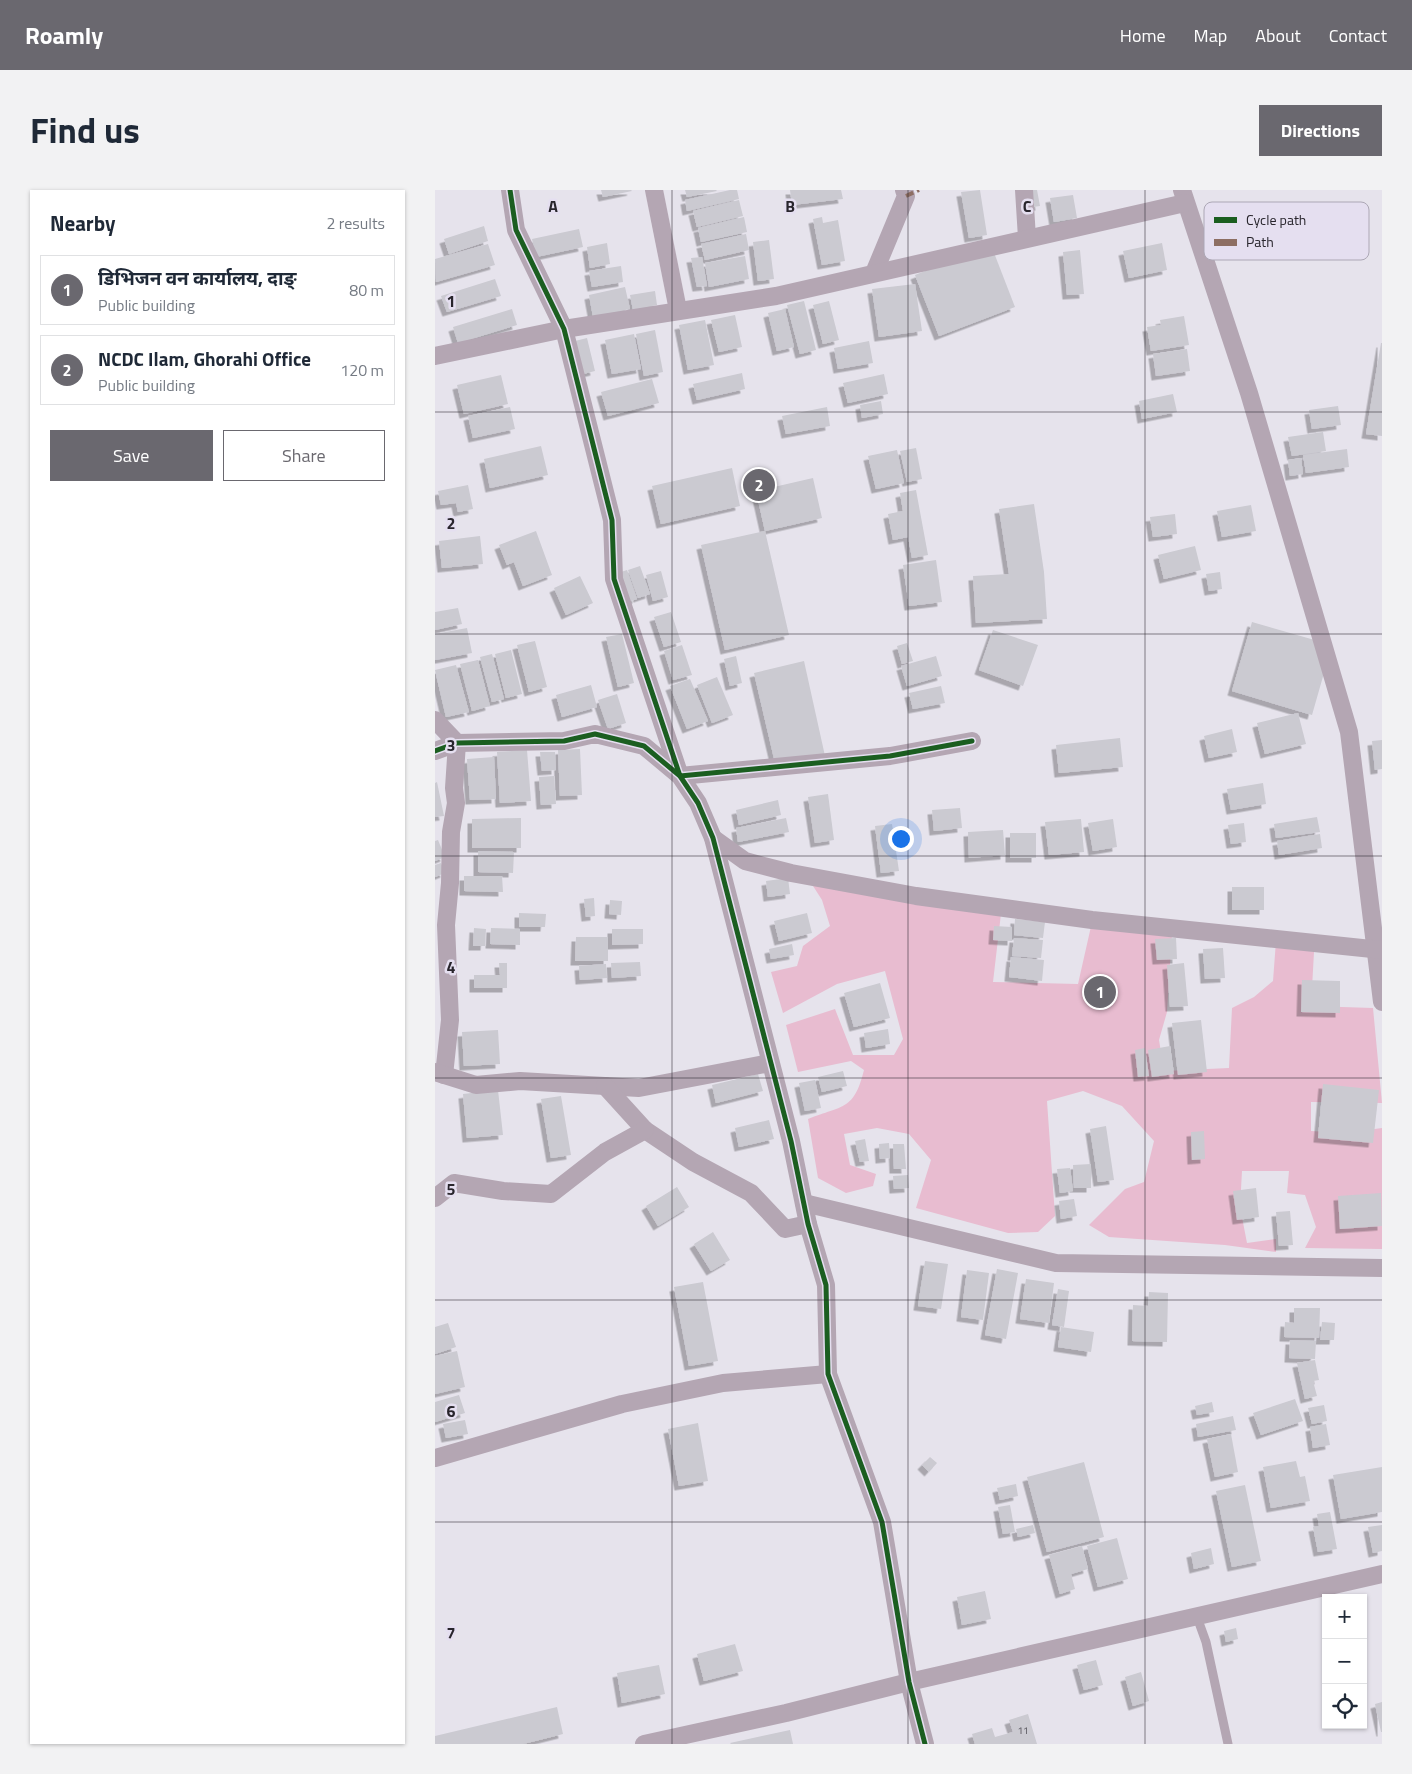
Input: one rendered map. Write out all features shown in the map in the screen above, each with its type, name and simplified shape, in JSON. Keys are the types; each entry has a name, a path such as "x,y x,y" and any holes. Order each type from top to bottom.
{"street":[{"path":"510,190 516,230 564,329 611,520 614,579 680,776 698,803 713,838 791,1141 808,1224 826,1285 828,1374 882,1522 909,1682 925,1744"},
{"path":"654,190 677,310"},
{"path":"874,273 906,196 904,190"},
{"path":"1024,190 1027,238"},
{"path":"435,356 564,329 776,296 1027,238 1184,196 1204,256"},
{"path":"1205,260 1249,392 1349,732 1379,950 1382,1002"},
{"path":"435,720 457,743 454,788 456,803 451,832 450,883 446,925 450,1020 439,1073 475,1085 520,1081 639,1088 770,1063"},
{"path":"435,751 457,743 564,741 595,734 643,746 680,776 891,756 972,741"},
{"path":"713,838 745,861 791,873 917,896 1091,920 1379,950"},
{"path":"605,1086 645,1130 693,1162 751,1193 785,1229 808,1224"},
{"path":"435,1198 454,1183 503,1191 551,1194 605,1152 645,1130"},
{"path":"804,1203 1056,1262 1382,1268"},
{"path":"435,1458 622,1404 723,1383 828,1374"},
{"path":"644,1744 786,1713 909,1682 1382,1574"}],"lane":[{"path":"1197,1617 1207,1642 1228,1744"}],"shaded area":[{"path":"806,875 1002,905 993,982 1078,984 1092,922 1172,933 1167,1012 1159,1040 1164,1071 1229,1068 1232,1008 1254,997 1273,981 1276,941 1314,952 1311,1006 1373,1008 1382,1103 1311,1102 1311,1131 1346,1133 1382,1128 1382,1249 1305,1248 1316,1227 1305,1195 1287,1193 1289,1171 1242,1171 1240,1207 1247,1243 1276,1239 1276,1252 1225,1245 1109,1237 1089,1225 1125,1189 1144,1182 1154,1141 1122,1106 1083,1091 1047,1101 1055,1216 1038,1232 1008,1233 916,1208 931,1160 909,1134 877,1128 844,1134 850,1165 876,1174 873,1186 846,1193 818,1178 808,1119 846,1104 856,1093 864,1070 851,1061 798,1072 786,1025 835,1009 853,1055 894,1055 903,1039 885,971 837,984 783,1013 771,972 797,966 803,946 830,926 822,900"}],"building":[{"path":"601,190 631,190 632,191 603,197"},
{"path":"685,190 716,190 717,191 687,197"},
{"path":"737,190 739,199 687,211 685,200"},
{"path":"790,190 841,190 843,199 792,205"},
{"path":"980,190 987,235 969,238 961,192"},
{"path":"1024,190 1037,190 1040,206 1026,208"},
{"path":"1073,195 1077,218 1054,222 1050,198"},
{"path":"739,200 743,216 697,227 693,211"},
{"path":"744,217 747,232 701,242 698,228"},
{"path":"822,217 823,223 838,220 845,261 822,265 813,219"},
{"path":"484,226 488,241 449,254 444,239"},
{"path":"579,229 583,247 536,257 532,239"},
{"path":"746,234 749,250 705,260 701,244"},
{"path":"769,240 774,279 758,281 753,242"},
{"path":"607,243 610,264 590,268 587,247"},
{"path":"1162,243 1167,270 1129,278 1123,251"},
{"path":"488,244 495,265 436,282 435,259"},
{"path":"991,245 1015,307 939,336 915,275"},
{"path":"1080,250 1084,294 1067,295 1063,252"},
{"path":"745,256 749,279 709,287 705,263"},
{"path":"702,257 707,286 697,287 691,258"},
{"path":"621,266 623,282 592,287 589,271"},
{"path":"495,279 501,296 447,312 441,296"},
{"path":"915,284 922,331 879,337 872,289"},
{"path":"625,287 630,309 593,317 589,295"},
{"path":"655,291 657,305 633,310 630,295"},
{"path":"804,301 816,350 800,354 787,305"},
{"path":"829,301 839,340 823,344 813,305"},
{"path":"512,309 517,325 458,343 453,327"},
{"path":"785,309 794,347 777,351 768,313"},
{"path":"735,315 742,347 719,352 711,320"},
{"path":"1184,316 1189,345 1151,351 1147,327 1161,325 1160,320"},
{"path":"705,320 714,365 688,370 679,325"},
{"path":"655,330 663,372 644,376 636,334"},
{"path":"634,334 641,369 612,374 605,340"},
{"path":"587,338 595,371 579,375 571,342"},
{"path":"869,341 873,363 838,369 834,348"},
{"path":"1382,343 1382,436 1366,434"},
{"path":"1187,349 1190,371 1156,376 1153,354"},
{"path":"742,373 745,389 697,400 693,384"},
{"path":"884,374 888,394 848,403 843,383"},
{"path":"501,375 508,404 464,414 457,385"},
{"path":"652,379 659,403 608,416 601,392"},
{"path":"1173,394 1177,412 1142,419 1139,401"},
{"path":"881,401 883,414 862,418 860,405"},
{"path":"1338,406 1341,425 1312,429 1309,410"},
{"path":"510,407 515,429 473,438 468,416"},
{"path":"827,407 830,426 786,434 782,416"},
{"path":"1323,432 1326,451 1292,456 1288,437"},
{"path":"541,446 548,475 490,488 484,459"},
{"path":"916,448 922,479 907,482 900,451"},
{"path":"1347,449 1349,467 1306,473 1303,455"},
{"path":"897,450 904,483 876,489 868,456"},
{"path":"1301,458 1303,474 1290,476 1288,460"},
{"path":"732,468 740,506 661,524 652,486"},
{"path":"813,478 822,518 765,531 756,491"},
{"path":"468,485 473,509 458,512 456,503 441,505 438,491"},
{"path":"916,490 928,555 912,558 908,537 893,540 888,514 903,511 900,493"},
{"path":"1034,504 1044,572 1047,619 976,623 973,576 1009,574 999,509"},
{"path":"1251,505 1256,531 1222,537 1217,511"},
{"path":"1175,514 1177,534 1153,537 1150,517"},
{"path":"536,531 552,575 523,586 514,562 507,565 499,545"},
{"path":"765,531 789,635 725,650 701,545"},
{"path":"480,536 483,564 442,568 439,541"},
{"path":"1195,546 1201,570 1164,579 1158,555"},
{"path":"936,560 942,602 909,606 903,565"},
{"path":"640,566 650,594 638,598 628,570"},
{"path":"627,570 637,599 625,603 615,574"},
{"path":"661,571 668,597 653,601 646,575"},
{"path":"1220,572 1222,589 1209,591 1206,574"},
{"path":"580,576 593,603 566,615 554,588"},
{"path":"458,608 462,624 435,630 435,612"},
{"path":"671,612 681,642 664,647 654,617"},
{"path":"1252,622 1332,645 1312,715 1232,691"},
{"path":"467,628 472,653 435,660 435,634"},
{"path":"993,630 1038,645 1023,686 979,670"},
{"path":"622,634 634,683 618,687 606,637"},
{"path":"535,641 547,687 529,692 517,645"},
{"path":"907,643 913,661 902,664 897,646"},
{"path":"682,645 692,675 673,680 664,651"},
{"path":"511,650 522,694 506,698 495,654"},
{"path":"492,654 504,699 492,702 480,657"},
{"path":"736,656 742,683 730,686 724,659"},
{"path":"936,656 942,676 907,686 901,666"},
{"path":"478,660 490,706 472,711 460,664"},
{"path":"804,661 825,756 776,767 754,673"},
{"path":"456,665 469,712 446,717 435,670"},
{"path":"717,677 733,715 712,723 697,685"},
{"path":"690,679 708,721 687,729 670,686"},
{"path":"591,685 597,707 562,717 556,695"},
{"path":"941,686 945,703 913,709 909,693"},
{"path":"617,694 626,723 608,729 598,700"},
{"path":"1298,713 1306,744 1265,754 1257,723"},
{"path":"1232,729 1237,752 1209,758 1204,736"},
{"path":"1120,738 1123,767 1059,773 1056,745"},
{"path":"1382,740 1382,769 1375,770 1372,741"},
{"path":"580,749 582,795 560,796 558,750"},
{"path":"527,750 531,801 500,803 497,752"},
{"path":"540,752 555,752 556,770 542,771"},
{"path":"494,757 496,799 470,800 467,759"},
{"path":"554,776 556,804 541,805 539,777"},
{"path":"437,782 444,816 435,817 435,783"},
{"path":"1263,783 1266,804 1231,810 1227,789"},
{"path":"828,794 834,840 815,843 808,797"},
{"path":"778,800 781,815 739,825 736,810"},
{"path":"960,808 962,828 934,831 932,810"},
{"path":"1317,817 1320,832 1276,838 1274,824"},
{"path":"521,818 521,848 472,848 472,819"},
{"path":"786,818 789,832 738,842 736,828"},
{"path":"1081,819 1084,852 1049,855 1045,822"},
{"path":"1113,819 1117,847 1093,851 1088,823"},
{"path":"1244,823 1246,842 1231,844 1228,825"},
{"path":"892,824 899,871 881,873 875,826"},
{"path":"1003,830 1005,855 969,858 968,832"},
{"path":"1010,833 1036,833 1036,858 1010,858"},
{"path":"1320,834 1322,848 1279,855 1277,841"},
{"path":"438,840 445,857 435,861 435,841"},
{"path":"478,851 514,852 513,873 478,872"},
{"path":"441,863 445,873 435,877 435,865"},
{"path":"464,876 502,876 503,892 464,891"},
{"path":"788,878 790,894 768,897 766,881"},
{"path":"1232,887 1264,887 1264,910 1232,910"},
{"path":"594,898 595,916 586,917 584,899"},
{"path":"610,900 622,901 621,915 609,914"},
{"path":"519,913 546,914 545,927 519,927"},
{"path":"807,913 812,933 779,941 774,921"},
{"path":"1015,919 1045,922 1043,938 1014,935"},
{"path":"994,926 1012,927 1012,941 993,940"},
{"path":"474,928 486,929 485,946 473,946"},
{"path":"491,928 520,929 520,945 490,944"},
{"path":"612,929 643,929 643,944 612,945"},
{"path":"576,937 608,937 608,961 575,961"},
{"path":"1014,938 1043,940 1041,958 1012,956"},
{"path":"1176,938 1177,959 1157,960 1155,939"},
{"path":"792,944 794,955 771,959 769,949"},
{"path":"1223,948 1225,978 1205,979 1203,949"},
{"path":"1011,957 1044,960 1042,981 1009,977"},
{"path":"640,962 641,976 612,978 611,963"},
{"path":"499,963 507,963 507,988 474,988 474,975 500,975"},
{"path":"1184,963 1188,1006 1170,1007 1167,965"},
{"path":"606,964 607,978 580,980 579,966"},
{"path":"1302,980 1340,981 1340,1013 1301,1012"},
{"path":"880,983 890,1018 854,1027 844,993"},
{"path":"1201,1020 1207,1072 1178,1075 1172,1023"},
{"path":"888,1029 890,1044 866,1048 864,1033"},
{"path":"498,1030 500,1064 464,1066 462,1032"},
{"path":"1170,1046 1174,1074 1152,1077 1148,1050"},
{"path":"1145,1048 1149,1076 1138,1077 1135,1050"},
{"path":"843,1071 847,1086 822,1092 818,1077"},
{"path":"758,1074 763,1091 716,1103 712,1085"},
{"path":"815,1080 821,1108 805,1111 799,1083"},
{"path":"1323,1084 1379,1090 1373,1143 1318,1138"},
{"path":"498,1090 503,1135 467,1138 463,1094"},
{"path":"561,1096 571,1155 551,1158 541,1099"},
{"path":"769,1120 774,1139 739,1147 735,1128"},
{"path":"1106,1126 1114,1180 1098,1182 1090,1129"},
{"path":"1204,1131 1205,1159 1192,1160 1191,1132"},
{"path":"865,1139 869,1161 860,1162 855,1141"},
{"path":"889,1143 890,1158 880,1159 879,1144"},
{"path":"893,1144 904,1144 906,1169 894,1169"},
{"path":"1091,1164 1091,1188 1074,1188 1073,1165"},
{"path":"1070,1168 1073,1191 1060,1193 1057,1169"},
{"path":"908,1175 909,1188 894,1189 893,1176"},
{"path":"677,1187 689,1207 658,1226 646,1206"},
{"path":"1256,1188 1259,1217 1237,1220 1233,1191"},
{"path":"1381,1193 1382,1226 1340,1229 1338,1196"},
{"path":"1074,1199 1077,1216 1061,1219 1059,1201"},
{"path":"1290,1211 1293,1245 1279,1246 1276,1212"},
{"path":"713,1232 730,1260 711,1271 694,1244"},
{"path":"925,1261 948,1264 941,1309 918,1306"},
{"path":"997,1269 1018,1273 1006,1339 985,1335"},
{"path":"967,1270 989,1273 983,1320 961,1317"},
{"path":"1026,1279 1054,1283 1049,1323 1020,1319"},
{"path":"703,1282 718,1361 689,1366 674,1287"},
{"path":"1058,1289 1069,1291 1064,1327 1052,1325"},
{"path":"1149,1292 1168,1293 1167,1342 1132,1341 1133,1305 1148,1306"},
{"path":"1294,1308 1320,1308 1319,1338 1284,1337 1285,1322 1294,1323"},
{"path":"1322,1322 1335,1323 1334,1340 1320,1340"},
{"path":"448,1323 456,1347 435,1354 435,1327"},
{"path":"1061,1327 1094,1332 1091,1352 1058,1347"},
{"path":"1290,1340 1316,1341 1315,1359 1289,1358"},
{"path":"457,1351 465,1387 435,1394 435,1356"},
{"path":"1315,1360 1319,1380 1313,1381 1317,1396 1305,1399 1297,1363"},
{"path":"459,1395 465,1413 435,1422 435,1402"},
{"path":"1295,1399 1303,1421 1261,1435 1253,1413"},
{"path":"1212,1402 1214,1412 1197,1415 1195,1406"},
{"path":"1324,1405 1327,1421 1312,1424 1308,1408"},
{"path":"1233,1416 1236,1430 1198,1437 1196,1424"},
{"path":"465,1420 468,1434 446,1438 443,1424"},
{"path":"698,1423 708,1481 679,1486 668,1429"},
{"path":"1326,1424 1330,1445 1313,1448 1310,1427"},
{"path":"1231,1434 1238,1472 1215,1477 1207,1439"},
{"path":"930,1457 937,1463 929,1472 922,1465"},
{"path":"1296,1461 1300,1477 1305,1476 1310,1501 1271,1508 1263,1467"},
{"path":"1084,1462 1104,1537 1047,1552 1027,1477"},
{"path":"1382,1467 1382,1512 1341,1519 1333,1475"},
{"path":"1016,1484 1018,1496 1000,1500 997,1488"},
{"path":"1245,1485 1261,1561 1232,1567 1216,1491"},
{"path":"1010,1505 1015,1532 1003,1534 998,1507"},
{"path":"1330,1512 1337,1549 1318,1552 1313,1527 1319,1526 1317,1514"},
{"path":"1033,1525 1035,1533 1018,1537 1016,1529"},
{"path":"1382,1525 1382,1551 1373,1553 1368,1527"},
{"path":"1117,1538 1128,1579 1098,1587 1087,1546"},
{"path":"1082,1546 1088,1569 1071,1574 1075,1589 1060,1594 1049,1555"},
{"path":"1211,1548 1214,1564 1194,1569 1191,1553"},
{"path":"985,1591 991,1619 962,1625 957,1597"},
{"path":"1236,1628 1238,1639 1226,1642 1224,1631"},
{"path":"735,1644 743,1671 704,1681 697,1654"},
{"path":"1096,1660 1103,1685 1084,1690 1077,1665"},
{"path":"659,1665 665,1694 622,1703 617,1673"},
{"path":"1141,1672 1149,1701 1133,1706 1125,1677"},
{"path":"1382,1702 1382,1732 1381,1732 1375,1704"},
{"path":"557,1707 563,1734 523,1744 435,1744 435,1736"},
{"path":"1028,1714 1037,1744 975,1744 972,1734 992,1728 995,1737 1013,1732 1009,1720"},
{"path":"790,1730 793,1744 730,1743"}],"marked path":[{"path":"906,196 919,190"}],"cycle path":[{"path":"510,190 516,230 564,329 612,520 614,579 680,776 890,756 972,741"},
{"path":"435,751 457,743 564,741 595,734 644,746 680,776 698,803 713,838 791,1141 808,1224 826,1285 828,1374 882,1522 909,1682 925,1744"}],"place":[{"name":"NCDC Ilam, Ghorahi Office","path":"759,485"},
{"name":"डिभिजन वन कार्यालय, दाङ्","path":"1100,992"}]}
